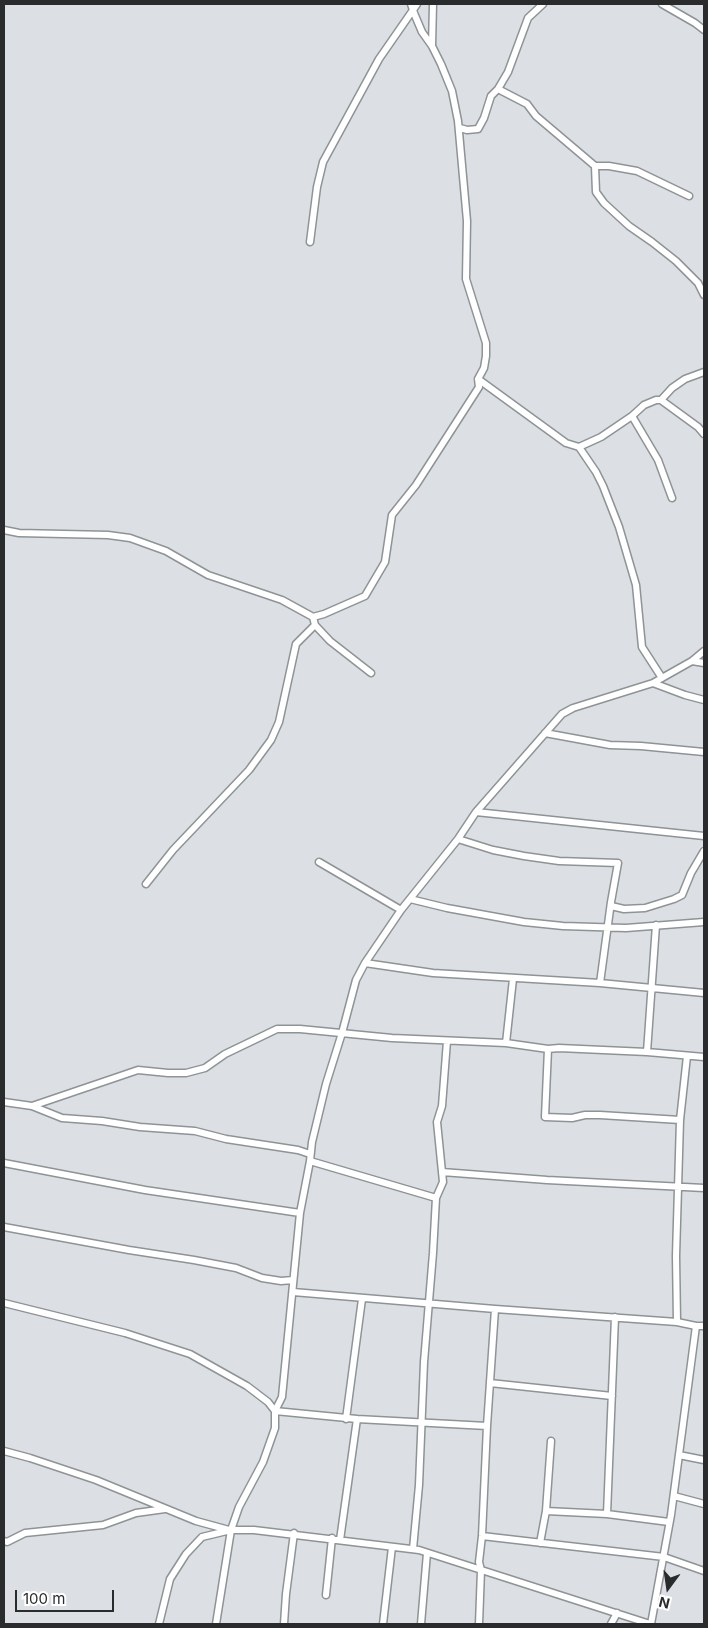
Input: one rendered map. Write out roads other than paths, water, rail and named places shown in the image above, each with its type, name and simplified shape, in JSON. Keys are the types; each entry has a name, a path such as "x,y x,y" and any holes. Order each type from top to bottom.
{"street":[{"path":"432,46 433,4"},
{"path":"460,128 467,130 478,129 484,118 491,96 498,89 512,63 528,18 543,4"},
{"path":"662,4 704,30"},
{"path":"313,617 365,596 385,562 392,515 416,485 479,387 478,379 484,368 486,356 486,343 466,279 467,221 460,128 452,91 432,46 422,32 414,6"},
{"path":"310,242 317,187 323,162 379,59 414,6"},
{"path":"498,89 528,104 536,116 595,166 609,166 637,171 689,196"},
{"path":"595,166 596,192 604,203 629,226 676,261 698,283 704,294"},
{"path":"661,400 678,384 704,372"},
{"path":"478,379 566,443 579,447 596,472 619,527 636,585 642,647 662,678"},
{"path":"579,447 601,437 632,416 644,405 656,400 661,400 698,427 704,434"},
{"path":"632,416 658,460 672,498"},
{"path":"4,530 19,533 120,536 166,551 208,576 282,600 313,617 315,625 330,641 371,673"},
{"path":"146,884 173,850 249,770 271,740 279,722 296,644 315,625"},
{"path":"216,1624 230,1530 263,1462 275,1428 275,1411 282,1397 300,1213 326,1084 356,980 365,963 401,910 458,840 476,812 562,714 573,708 653,683 692,661 704,651"},
{"path":"692,661 704,663"},
{"path":"653,683 684,695 704,700"},
{"path":"546,733 610,745 704,752"},
{"path":"476,812 704,836"},
{"path":"458,840 524,856 588,863 618,863 600,983"},
{"path":"611,906 624,909 645,908 682,895 691,873 704,851"},
{"path":"319,862 401,910"},
{"path":"410,899 447,908 524,922 563,926 608,928 704,922"},
{"path":"647,1052 656,925"},
{"path":"365,963 433,973 600,983 704,993"},
{"path":"506,1043 513,979"},
{"path":"32,1106 138,1070 186,1073 204,1068 225,1054 277,1030 300,1029 446,1041 506,1043 548,1049 647,1052 704,1057"},
{"path":"413,1549 419,1485 424,1362 436,1198 444,1182 437,1122 442,1106 446,1041"},
{"path":"548,1049 545,1117 572,1118 585,1115 600,1115 680,1120"},
{"path":"677,1322 676,1256 680,1120 687,1056"},
{"path":"4,1102 32,1106 62,1118 195,1131 226,1139 298,1150 310,1157 436,1198"},
{"path":"4,1163 145,1190 300,1213"},
{"path":"442,1172 547,1180 704,1188"},
{"path":"4,1227 129,1250 202,1261 236,1268 262,1278 281,1281 293,1280"},
{"path":"293,1292 362,1299 677,1322 704,1326"},
{"path":"346,1418 362,1299"},
{"path":"4,1303 125,1333 190,1354 247,1386 268,1402 275,1411 357,1419 486,1426"},
{"path":"479,1624 482,1570 479,1562 482,1536 486,1426 495,1309"},
{"path":"607,1514 615,1317"},
{"path":"159,1624 170,1579 186,1554 202,1538 230,1530 254,1530 332,1538 428,1552 650,1624 674,1496 696,1326"},
{"path":"490,1383 612,1396"},
{"path":"340,1540 357,1419"},
{"path":"540,1543 546,1510 551,1441"},
{"path":"4,1451 96,1480 196,1520 230,1530"},
{"path":"679,1454 704,1460"},
{"path":"674,1496 704,1504"},
{"path":"4,1541 6,1542 25,1533 104,1525 136,1513 167,1509"},
{"path":"546,1510 607,1514 669,1522"},
{"path":"284,1624 294,1534"},
{"path":"482,1536 664,1557 704,1571"},
{"path":"326,1595 332,1538"},
{"path":"384,1624 392,1547"},
{"path":"421,1624 428,1552"},
{"path":"611,1624 617,1613"}]}
